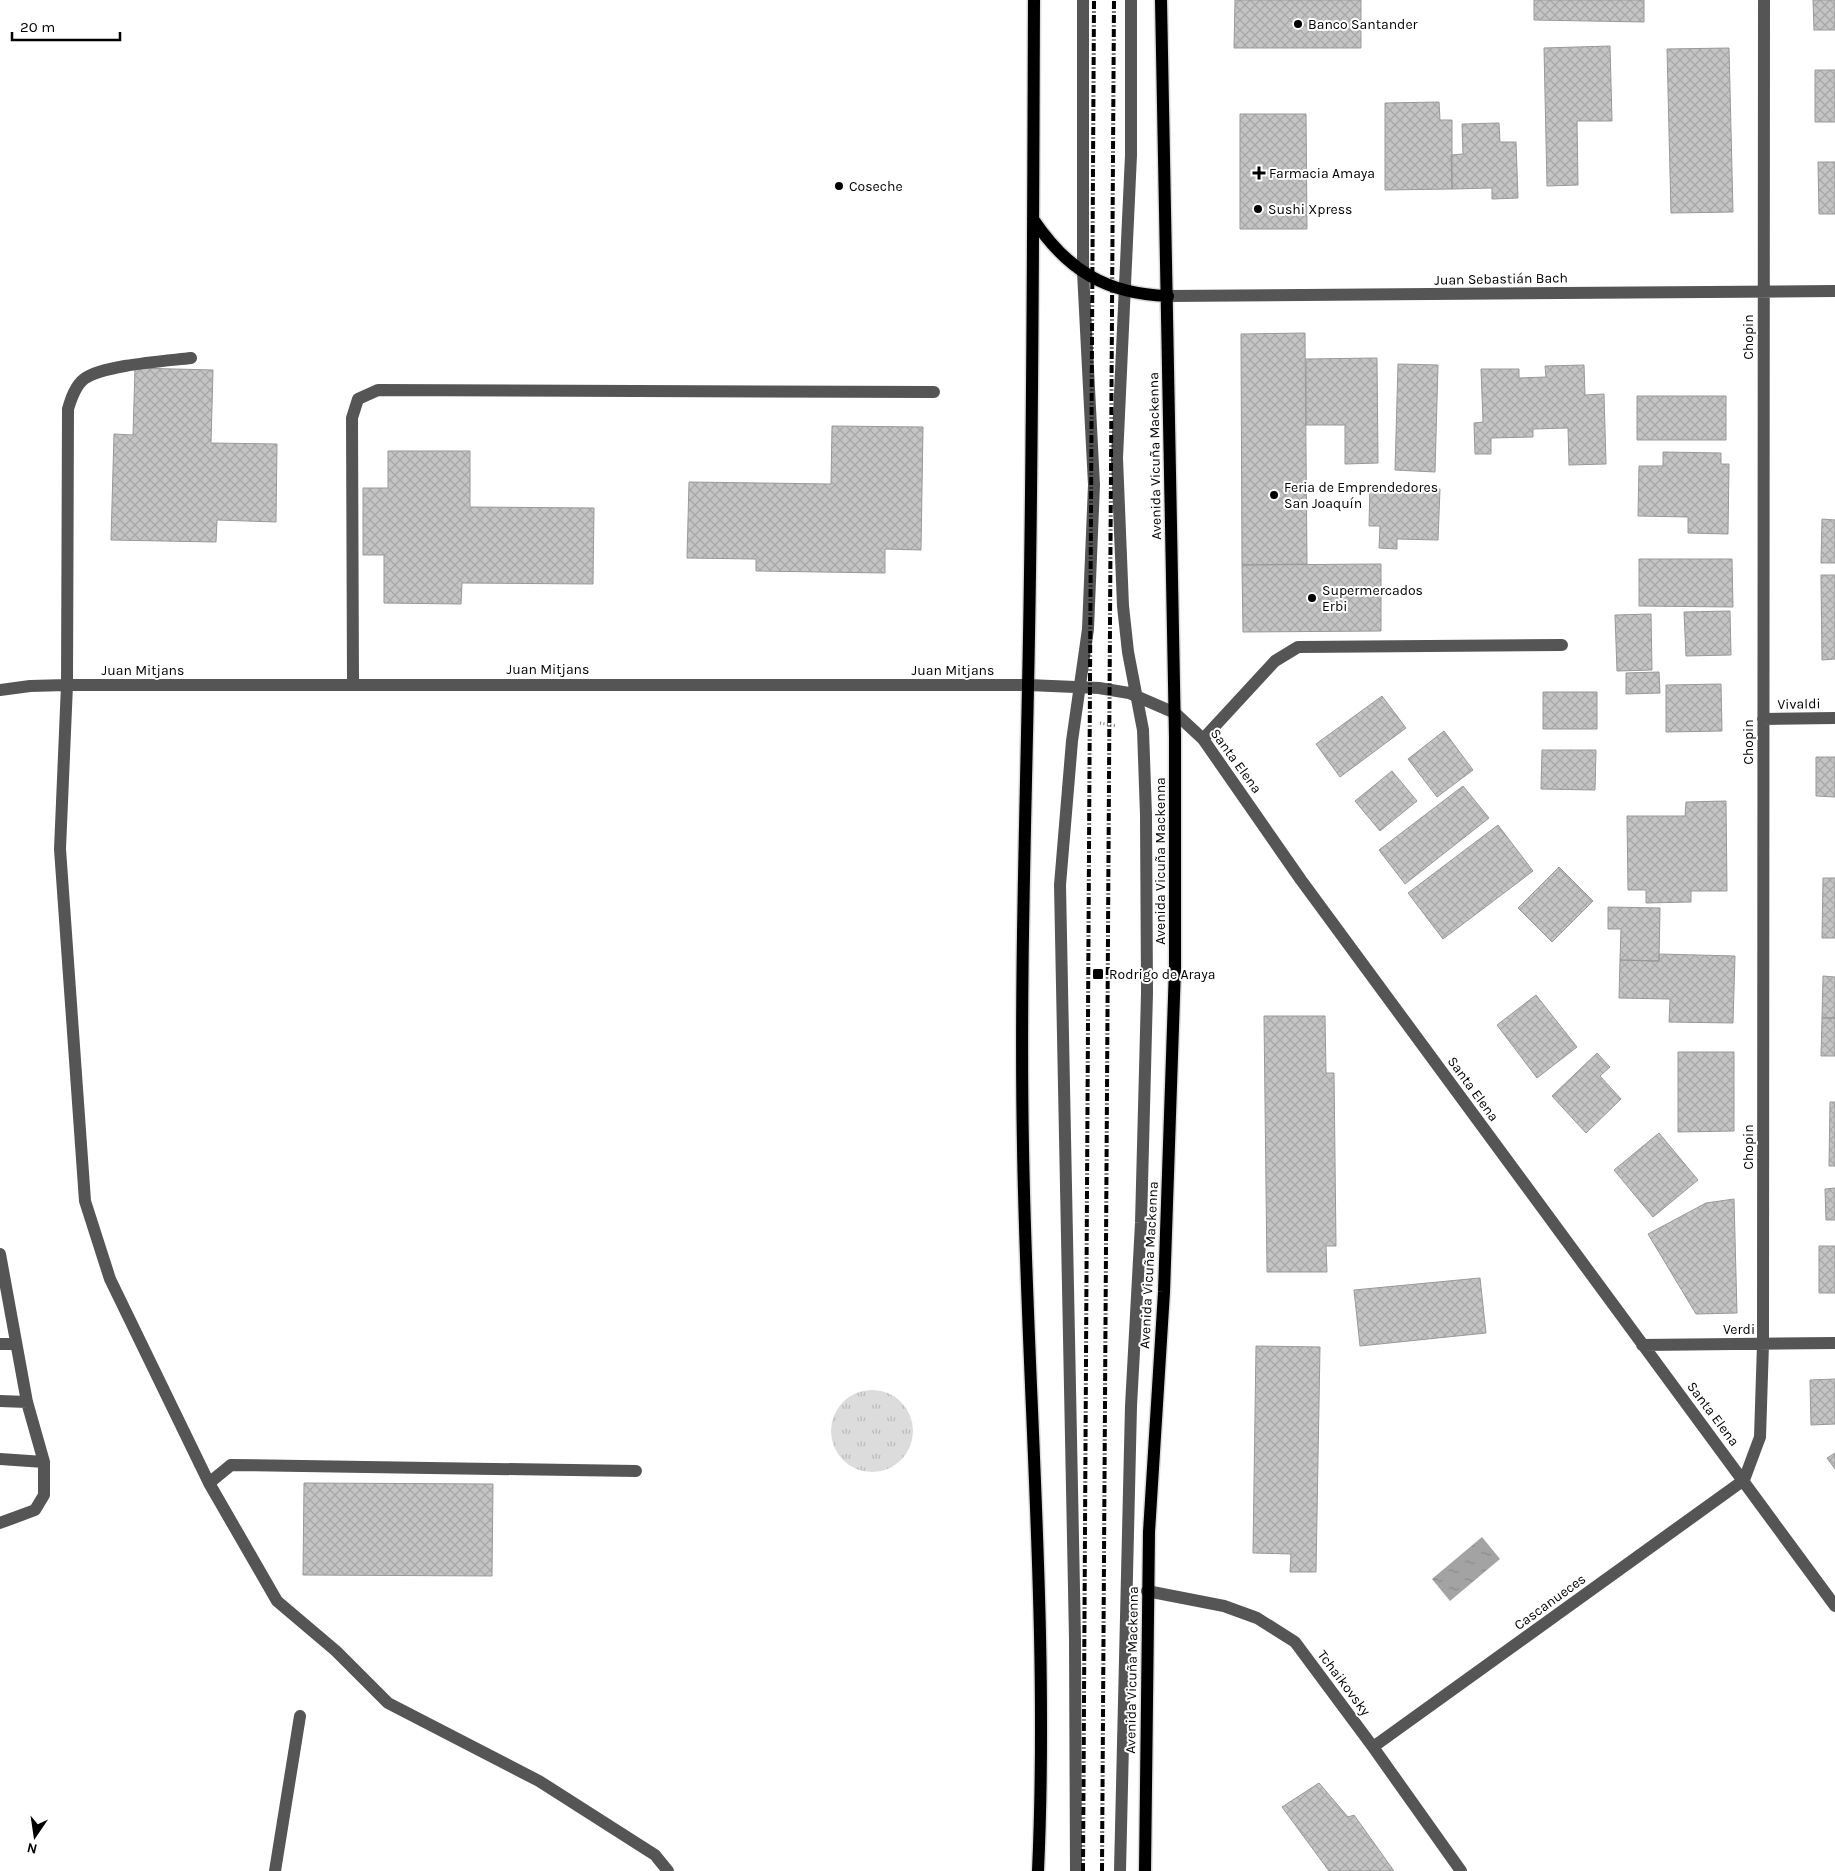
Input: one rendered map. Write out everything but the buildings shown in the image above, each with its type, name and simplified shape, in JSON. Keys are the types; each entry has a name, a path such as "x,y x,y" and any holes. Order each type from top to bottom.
{"main road":[{"path":"1034,0 1034,219 1024,920 1023,1145 1028,1311 1040,1566 1042,1674 1038,1871"},
{"name":"Avenida Vicuña Mackenna","path":"1145,1871 1147,1591 1172,1104 1175,968 1175,714 1161,0"},
{"path":"1034,219 1047,239 1063,257 1083,272 1104,284 1125,291 1146,295 1168,296"}],"street":[{"path":"1076,1871 1075,1639 1060,885 1064,812 1088,629 1094,486 1083,272 1083,0"},
{"path":"1120,1871 1131,1406 1138,1305 1146,1108 1146,815 1142,730 1138,696 1128,652 1123,606 1116,458 1131,156 1132,0"},
{"name":"Chopin","path":"1744,1480 1760,1437 1763,1344 1764,0"},
{"name":"Juan Sebastián Bach","path":"1168,296 1835,291"},
{"path":"190,358 121,366 84,378 74,392 68,409 67,685 60,849 85,1201 110,1279 209,1483 277,1601 336,1651 388,1703 539,1780 655,1855 668,1871"},
{"path":"352,684 352,418 358,399 378,390 934,392"},
{"path":"1203,739 1275,661 1298,648 1562,645"},
{"name":"Juan Mitjans","path":"0,690 30,686 67,685 1028,684"},
{"name":"Santa Elena","path":"1028,684 1099,688 1138,696 1175,714 1203,739 1301,880 1835,1606"},
{"name":"Vivaldi","path":"1763,719 1835,718"},
{"path":"0,1254 27,1402 44,1462 44,1494 35,1510 0,1523"},
{"name":"Verdi","path":"1642,1345 1835,1343"},
{"path":"0,1344 15,1344"},
{"path":"0,1401 27,1402"},
{"path":"0,1460 44,1462"},
{"path":"209,1483 231,1465 636,1470"},
{"name":"Cascanueces","path":"1373,1747 1744,1480"},
{"name":"Tchaikovsky","path":"1147,1591 1216,1604 1257,1618 1295,1642 1373,1747 1460,1871"},
{"path":"275,1871 300,1716"}],"green space":[{"path":"872,1390 888,1393 901,1402 910,1415 913,1431 910,1447 901,1460 888,1469 872,1472 856,1469 843,1460 834,1447 831,1431 834,1415 843,1402 856,1393"}],"water":[{"path":"1482,1537 1500,1559 1450,1601 1432,1579"}],"railway":[{"path":"1083,1871 1094,0"},
{"path":"1102,1871 1114,0"}],"place":[{"name":"Banco Santander","path":"1298,24"},
{"name":"Farmacia Amaya","path":"1259,173"},
{"name":"Coseche","path":"839,186"},
{"name":"Sushi Xpress","path":"1258,209"},
{"name":"Feria de Emprendedores San Joaquín","path":"1274,495"},
{"name":"Supermercados Erbi","path":"1312,598"},
{"name":"Rodrigo de Araya","path":"1098,974"}]}
